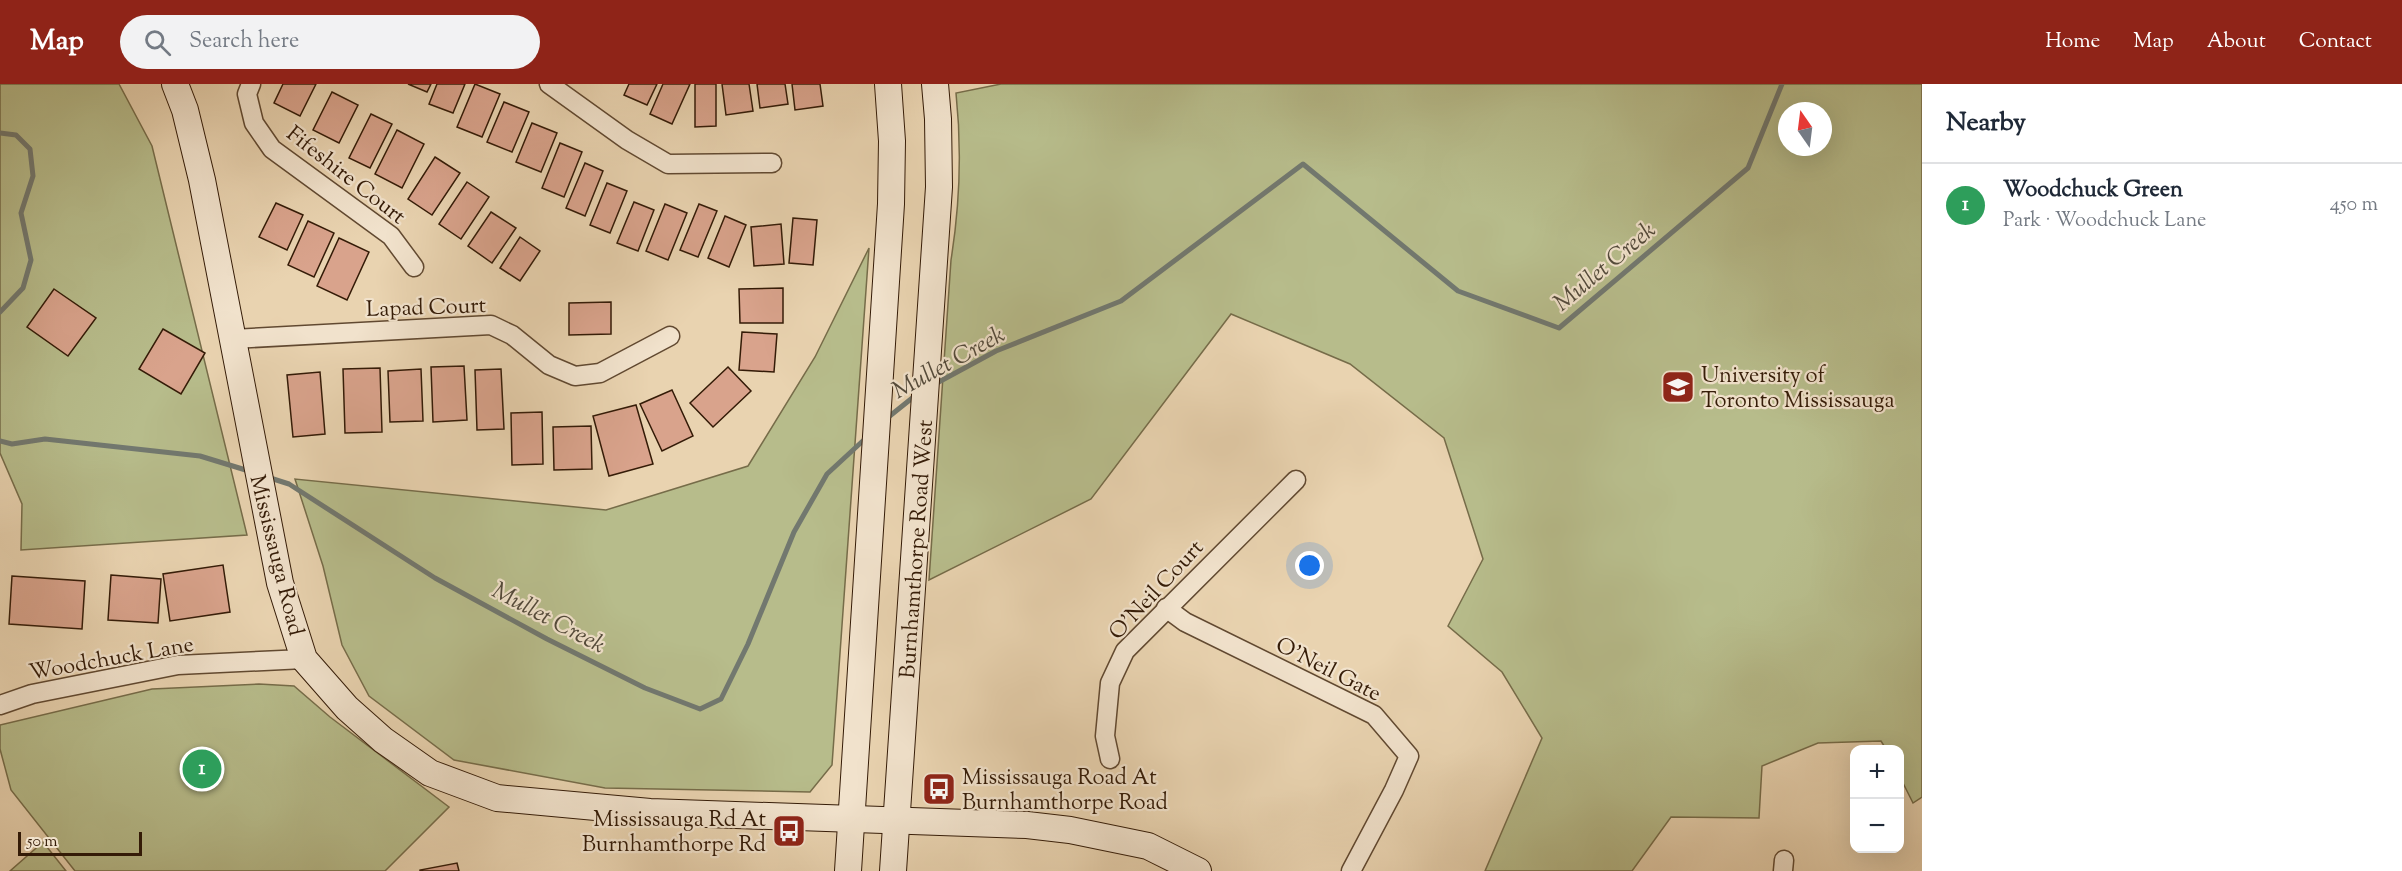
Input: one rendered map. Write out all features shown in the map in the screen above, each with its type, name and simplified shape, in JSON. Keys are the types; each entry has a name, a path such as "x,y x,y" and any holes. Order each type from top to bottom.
{"main road":[{"name":"Mississauga Road","path":"175,84 202,180 280,583 304,658 347,708 391,746 430,773 497,798 650,812 1027,825 1070,830 1148,846 1198,871"},
{"name":"Burnhamthorpe Road West","path":"848,871 892,184 888,84"},
{"name":"Burnhamthorpe Road West","path":"893,871 934,277 939,157 935,84"}],"street":[{"name":"Fifeshire Court","path":"251,84 247,94 254,123 272,149 391,236 414,267"},
{"path":"549,84 627,140 668,164 772,162"},
{"name":"Lapad Court","path":"232,339 492,324 512,335 549,365 575,376 600,373 670,336"},
{"name":"O'Neil Court","path":"1110,759 1105,736 1110,683 1125,651 1296,480"},
{"name":"O'Neil Gate","path":"1166,608 1185,622 1374,715 1409,756 1394,790 1351,871"},
{"name":"Woodchuck Lane","path":"0,705 32,694 178,665 304,658"}],"green space":[{"path":"0,84 119,84 152,146 247,535 21,550 22,504 0,453"},
{"name":"University of Toronto Mississauga","path":"1001,84 1922,84 1922,797 1913,803 1904,785 1904,745 1884,745 1881,741 1818,743 1762,766 1759,818 1671,817 1632,871 1485,871 1542,738 1502,672 1448,626 1483,559 1444,438 1350,364 1231,314 1091,499 929,580 951,260 958,198 959,135 956,93"},
{"path":"869,248 832,765 810,792 605,788 454,760 369,696 342,645 323,566 295,479 606,510 748,466 815,357"},
{"path":"259,684 294,686 330,717 449,807 385,871 75,871 11,790 0,749 0,725 152,689"},
{"path":"43,842 66,871 10,871"}],"building":[{"path":"283,84 316,84 300,116 274,103"},
{"path":"408,84 431,84 427,92"},
{"path":"437,84 465,84 453,113 429,104"},
{"path":"475,84 500,94 482,137 457,127"},
{"path":"629,84 657,84 647,105 624,95"},
{"path":"663,84 690,84 672,124 650,114"},
{"path":"695,84 716,84 716,126 695,127"},
{"path":"722,84 749,84 753,111 726,115"},
{"path":"757,84 785,84 788,104 760,108"},
{"path":"792,84 820,84 823,106 795,110"},
{"path":"332,92 358,105 339,143 313,130"},
{"path":"504,102 529,112 512,152 487,142"},
{"path":"371,114 392,124 370,168 349,158"},
{"path":"532,123 557,133 541,172 516,162"},
{"path":"397,130 424,144 402,188 375,174"},
{"path":"560,143 582,152 564,197 542,188"},
{"path":"435,157 460,173 432,215 408,199"},
{"path":"585,163 603,171 585,216 566,208"},
{"path":"467,182 489,197 461,239 439,224"},
{"path":"607,183 627,191 610,233 590,225"},
{"path":"634,202 654,210 638,251 617,243"},
{"path":"276,203 303,215 287,250 259,237"},
{"path":"665,204 687,213 668,260 646,251"},
{"path":"699,204 717,211 698,257 680,250"},
{"path":"491,212 516,228 492,263 468,246"},
{"path":"725,216 746,225 729,267 708,258"},
{"path":"793,218 817,220 813,265 789,263"},
{"path":"308,221 334,233 314,277 288,265"},
{"path":"781,224 784,264 754,266 751,227"},
{"path":"520,237 540,251 520,281 500,268"},
{"path":"339,238 369,252 347,300 317,286"},
{"path":"783,288 783,323 740,323 739,289"},
{"path":"54,289 96,318 68,356 27,327"},
{"path":"611,302 611,334 569,335 569,303"},
{"path":"163,329 205,353 181,394 139,369"},
{"path":"742,332 777,334 774,372 739,370"},
{"path":"464,366 467,420 433,422 431,367"},
{"path":"728,367 751,391 713,427 690,403"},
{"path":"380,368 382,432 345,433 343,369"},
{"path":"421,369 423,421 390,422 388,371"},
{"path":"501,369 504,429 477,430 475,370"},
{"path":"320,372 325,434 293,437 287,375"},
{"path":"672,390 693,436 662,451 640,404"},
{"path":"636,405 653,464 609,476 593,416"},
{"path":"542,412 543,464 512,465 511,413"},
{"path":"591,426 592,469 554,470 553,427"},
{"path":"223,565 230,612 170,621 163,574"},
{"path":"111,575 161,579 158,623 108,620"},
{"path":"12,576 85,581 82,629 9,624"},
{"path":"457,863 459,871 420,871 420,870"}],"waterway":[{"name":"Mullet Creek","path":"935,384 996,351 1121,301 1303,164 1458,291 1559,328 1748,168 1782,84"},
{"name":"Mullet Creek","path":"0,133 16,135 30,149 33,176 21,213 31,260 23,288 0,312"},
{"name":"Mullet Creek","path":"886,419 916,395"},
{"name":"Mullet Creek","path":"267,477 289,484 435,578 547,639 645,688 700,709 721,699 748,644 794,532 827,474 866,438"},
{"name":"Mullet Creek","path":"0,441 12,444 45,439 200,456 249,471"}],"place":[{"name":"University of Toronto Mississauga","path":"1678,387"},
{"name":"Woodchuck Green","path":"202,769"},
{"name":"Mississauga Road At Burnhamthorpe Road","path":"939,789"},
{"name":"Mississauga Rd At Burnhamthorpe Rd","path":"789,831"}]}
